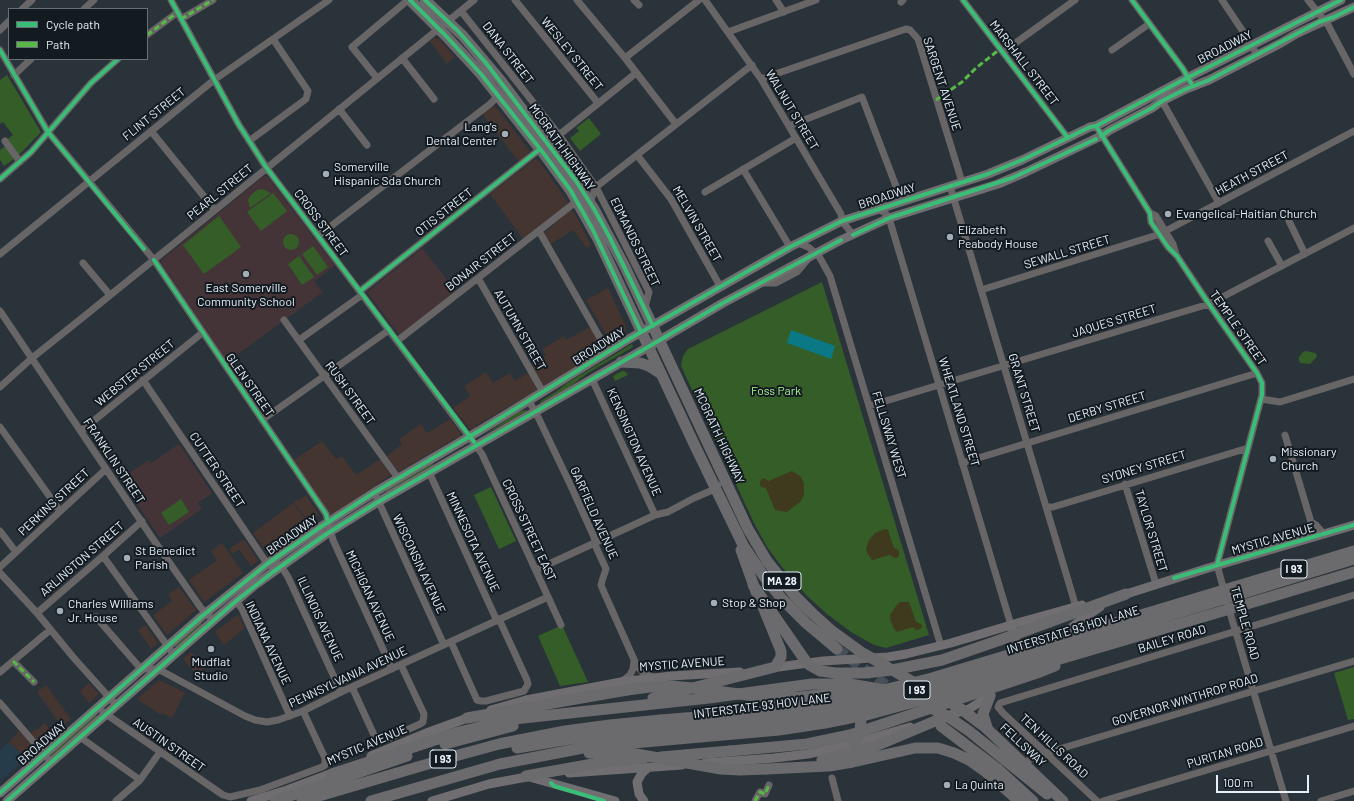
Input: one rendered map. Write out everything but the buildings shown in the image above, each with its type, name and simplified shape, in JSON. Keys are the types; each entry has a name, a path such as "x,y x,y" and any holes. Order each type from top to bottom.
{"highway":[{"name":"MCGRATH HIGHWAY","path":"409,0 473,48 501,81 590,202 620,256 645,307 751,535 762,555 780,579 819,620 840,637 892,670 964,711"},
{"name":"MCGRATH HIGHWAY","path":"425,0 466,57 540,149 577,201 598,239 735,530 755,563 777,593 806,623 837,648"},
{"path":"621,362 645,364 660,373"},
{"path":"616,708 775,667 781,657 781,651 753,585 735,530"},
{"name":"I 93","path":"371,801 479,769 546,755 588,741 791,709 859,696 903,685 1236,591 1354,551"},
{"name":"INTERSTATE 93 HOV LANE","path":"328,801 479,757 523,747 771,720 816,714 861,705 941,683 1236,591 1354,559"},
{"name":"I 93","path":"302,801 477,750 543,735 588,741 630,742 756,732 801,727 847,719 914,702 1354,572"},
{"path":"753,585 807,663 816,669 827,672 865,673 892,670 942,660 1013,630 1126,594"},
{"path":"526,776 616,760 800,745 850,735 1040,672 1083,652"},
{"path":"332,774 438,738 480,726 514,719 709,698 827,683 876,688 893,692 923,704 947,716 969,731 1057,801"},
{"path":"842,684 852,690 860,709 860,730 854,743"},
{"path":"467,718 624,686 671,686 782,698 903,685"},
{"path":"988,730 983,714 990,696"},
{"name":"FELLSWAY","path":"964,711 988,730 1063,801"},
{"path":"275,801 437,746 483,733 572,712"},
{"path":"766,769 808,763 854,752 889,740 947,716"},
{"path":"941,726 994,767 1032,801"},
{"path":"588,741 615,752 636,754 722,769 744,770 829,766 854,762 915,748 938,748 969,760 990,775 1019,801"}],"main road":[{"name":"BROADWAY","path":"0,793 205,614 274,565 328,522 398,478 470,437 641,332 794,245 842,221 1006,168 1090,127 1096,126 1188,77 1341,0"},
{"name":"BROADWAY","path":"7,801 236,601 274,565 378,502 621,362 648,348 723,303 853,235 889,218 998,184 1032,170 1101,136 1162,101 1258,55 1296,34 1354,7"},
{"path":"1032,170 1042,159 1063,147 1068,138"},
{"path":"924,195 927,206"},
{"name":"MYSTIC AVENUE","path":"624,686 656,677 732,673 823,661 897,656 1013,630 1076,607 1126,594 1217,565 1354,525"},
{"name":"MYSTIC AVENUE","path":"432,801 443,799 489,784 526,776 791,756 854,743 964,711 977,705 990,696 1082,619 1098,608 1126,594"},
{"path":"1009,680 1017,659 1017,647 1013,630"},
{"name":"MYSTIC AVENUE","path":"251,801 332,774 410,739 467,718"},
{"path":"644,801 637,789 638,782 642,773 649,767"},
{"path":"526,776 615,801"}],"street":[{"path":"23,8 32,0"},
{"path":"85,8 94,0"},
{"name":"CROSS STREET","path":"171,0 239,125 266,167 476,445"},
{"path":"181,19 213,0"},
{"name":"FLINT STREET","path":"0,254 214,80 329,0"},
{"path":"377,78 352,47 409,0"},
{"name":"PEARL STREET","path":"0,387 32,358 474,0"},
{"name":"WESLEY STREET","path":"515,0 598,104"},
{"path":"577,0 625,58 676,124"},
{"path":"625,58 699,0"},
{"name":"WALNUT STREET","path":"705,0 762,79 788,126 841,214 842,221 853,235"},
{"path":"776,0 784,12"},
{"path":"728,32 816,0"},
{"name":"MARSHALL STREET","path":"964,0 1068,138"},
{"path":"1003,52 1075,0"},
{"path":"1132,0 1194,86"},
{"path":"1222,0 1258,55"},
{"path":"1308,0 1325,20 1354,74"},
{"name":"DANA STREET","path":"460,11 559,135 596,187"},
{"path":"148,35 178,12"},
{"path":"0,30 8,23"},
{"path":"1112,50 1149,24"},
{"name":"SARGENT AVENUE","path":"762,79 900,30 910,30 918,40 962,182"},
{"path":"249,141 306,99 307,90 273,39"},
{"name":"GLEN STREET","path":"0,50 48,132 154,260 326,514 330,531"},
{"path":"402,58 434,99"},
{"path":"14,75 30,60"},
{"path":"0,168 3,177 31,152 91,83 117,60"},
{"path":"590,202 596,187 752,65"},
{"path":"559,135 636,73"},
{"path":"318,236 490,104 498,96"},
{"path":"788,126 862,97 902,202"},
{"path":"1162,101 1219,203"},
{"path":"339,109 368,145"},
{"name":"TEMPLE STREET","path":"1096,126 1150,213 1156,216 1163,233 1173,244 1177,256 1257,373 1262,386 1261,399 1217,565"},
{"path":"151,131 215,210"},
{"name":"HEATH STREET","path":"1163,233 1354,131"},
{"path":"704,192 796,138"},
{"path":"5,141 20,162"},
{"name":"OTIS STREET","path":"299,340 361,293 540,149"},
{"name":"MELVIN STREET","path":"637,155 671,199 720,286"},
{"path":"743,169 794,245"},
{"name":"GRANT STREET","path":"950,186 1076,607"},
{"name":"EDMANDS STREET","path":"596,187 649,291 645,307"},
{"name":"BONAIR STREET","path":"397,341 577,201"},
{"path":"879,209 889,218"},
{"name":"WHEATLAND STREET","path":"889,218 1013,630"},
{"path":"1289,222 1305,254"},
{"name":"JAQUES STREET","path":"869,406 1209,304 1354,228"},
{"path":"539,231 608,352"},
{"name":"SEWALL STREET","path":"981,290 1163,233"},
{"path":"1268,241 1282,266"},
{"name":"FELLSWAY WEST","path":"794,245 808,247 812,256 830,276 941,646"},
{"path":"83,263 110,295"},
{"name":"AUTUMN STREET","path":"478,278 543,392"},
{"name":"FRANKLIN STREET","path":"0,311 106,470 205,614 215,619"},
{"name":"RUSH STREET","path":"284,320 398,478"},
{"path":"262,420 389,330"},
{"name":"WEBSTER STREET","path":"81,431 202,333"},
{"name":"DERBY STREET","path":"962,463 1257,373"},
{"name":"KENSINGTON AVENUE","path":"592,379 655,515"},
{"name":"CUTTER STREET","path":"143,380 274,565"},
{"path":"1261,399 1280,402 1354,380"},
{"name":"GARFIELD AVENUE","path":"529,401 595,542 606,570 601,585 633,658 644,674 656,677"},
{"path":"0,427 60,511"},
{"path":"1285,435 1311,522 1308,539"},
{"name":"CROSS STREET EAST","path":"476,445 482,454 561,625"},
{"name":"SYDNEY STREET","path":"1046,507 1248,448"},
{"name":"PERKINS STREET","path":"0,567 106,470"},
{"name":"MINNESOTA AVENUE","path":"429,472 528,684 524,691 504,696"},
{"path":"536,570 655,515 668,512 715,489 723,476"},
{"name":"TAYLOR STREET","path":"1124,484 1156,584"},
{"name":"WISCONSIN AVENUE","path":"375,492 378,502 447,644 477,700 486,701 504,696"},
{"name":"ARLINGTON STREET","path":"37,613 142,522"},
{"path":"1311,522 1324,534"},
{"path":"0,531 16,552"},
{"name":"MICHIGAN AVENUE","path":"330,531 392,669"},
{"path":"103,556 174,654"},
{"name":"ILLINOIS AVENUE","path":"274,565 288,577 341,692"},
{"name":"TEMPLE ROAD","path":"1217,565 1235,632 1286,801"},
{"path":"0,573 37,613 50,630 116,705"},
{"name":"BAILEY ROAD","path":"998,706 1003,701 1354,595"},
{"name":"PENNSYLVANIA AVENUE","path":"158,669 245,716 266,722 278,720 303,711 548,597"},
{"name":"INDIANA AVENUE","path":"236,601 242,609 290,716"},
{"path":"96,617 141,669 158,669"},
{"path":"0,672 50,630"},
{"path":"624,686 634,665 633,658"},
{"path":"13,661 34,682"},
{"name":"GOVERNOR WINTHROP ROAD","path":"1024,764 1030,759 1046,753 1354,661"},
{"path":"352,687 374,734 377,738 382,740 387,739 420,724 423,722 424,718 424,714 401,665"},
{"path":"0,703 52,762"},
{"name":"TEN HILLS ROAD","path":"998,706 1002,713 1098,801"},
{"name":"AUSTIN STREET","path":"97,708 223,795 230,797 260,790 325,765 325,758 303,711"},
{"name":"PURITAN ROAD","path":"1103,801 1354,726"},
{"path":"80,737 140,780"},
{"path":"116,801 140,780 160,752"},
{"path":"832,778 838,801"},
{"path":"754,801 756,791 765,794 769,785"},
{"path":"1321,801 1354,791"}],"shaded area":[{"path":"435,38 439,39 455,57 447,64 430,41"},
{"path":"492,106 496,107 530,151 519,162 482,114"},
{"path":"535,159 538,160 568,203 523,239 490,194"},
{"name":"East Somerville Community School","path":"264,176 268,177 335,266 314,281 323,292 227,362 160,261"},
{"path":"570,210 574,212 591,245 587,248 573,230 551,244 544,233"},
{"path":"422,248 456,291 399,335 367,292"},
{"path":"608,288 626,329 610,341 586,300"},
{"path":"590,327 601,347 600,350 577,366 543,386 531,366 546,356 542,349 564,336 566,340"},
{"path":"486,372 493,383 510,373 515,381 529,372 538,389 531,395 477,425 476,428 471,430 453,408 470,396 464,386"},
{"path":"450,419 460,433 460,437 400,471 397,470 387,456 402,444 399,439 421,424 427,433"},
{"path":"322,441 336,459 342,456 356,475 380,459 391,475 333,514 330,514 294,460"},
{"path":"179,444 212,493 198,503 202,509 160,538 120,479 149,460 151,463"},
{"path":"306,495 319,515 309,522 293,502"},
{"path":"293,503 308,523 268,554 253,533"},
{"path":"244,539 258,561 251,566 239,550 233,554 229,549"},
{"path":"222,543 243,573 204,602 189,580 217,560 211,551"},
{"path":"179,587 196,610 167,635 153,615 172,601 168,594"},
{"path":"237,615 245,628 224,645 215,632"},
{"path":"145,625 158,643 151,649 138,630"},
{"path":"191,652 209,665 197,675 183,659"},
{"path":"159,680 185,692 172,718 162,713 161,715 137,699"},
{"path":"89,683 99,694 89,703 80,691"},
{"path":"46,685 71,719 62,727 37,692"},
{"path":"45,723 53,734 41,744 31,733"},
{"path":"19,731 36,750 26,759 9,742"},
{"path":"9,742 26,759 0,781 0,750"}],"green space":[{"path":"7,75 41,132 18,156 6,140 13,135 3,122 0,124 0,80"},
{"path":"589,118 601,134 580,151 570,138 579,131 576,128"},
{"path":"5,146 14,159 4,166 0,160 0,150"},
{"path":"262,189 271,193 250,208 248,200 250,196 257,190"},
{"path":"273,193 287,211 261,231 247,212"},
{"path":"219,216 241,247 204,274 183,245"},
{"path":"291,234 297,236 299,242 297,248 291,250 285,248 283,242 285,236"},
{"path":"313,246 328,267 317,275 302,254"},
{"path":"299,256 314,277 302,285 288,264"},
{"name":"Foss Park","path":"822,282 929,635 886,648 874,645 851,632 827,614 806,595 767,547 754,523 681,366 683,356 688,349"},
{"path":"632,344 633,347 588,373 568,388 540,403 567,383"},
{"path":"1306,351 1317,355 1310,364 1300,363 1299,360 1299,357"},
{"path":"622,371 626,372 628,375 615,381 613,376"},
{"path":"527,410 526,412 484,435 518,412"},
{"path":"433,463 433,465 387,492 386,491 386,490"},
{"path":"491,487 516,541 499,549 474,495"},
{"path":"181,499 189,512 169,525 161,513"},
{"path":"200,623 202,625 176,648 175,647 175,646"},
{"path":"562,625 588,682 560,686 538,636"},
{"path":"1354,667 1354,719 1348,720 1334,673"},
{"path":"95,715 98,716 51,757 50,755"}],"sand":[{"path":"792,471 802,479 804,484 804,495 800,502 787,512 775,510 766,488 761,487 760,481 763,478 769,481"},
{"path":"885,529 888,530 894,548 899,551 899,556 894,558 890,555 872,560 866,549 869,540 875,533"},
{"path":"900,602 909,602 916,622 921,624 922,627 920,629 916,630 913,627 897,632 894,629 890,615"}],"water":[{"path":"791,330 835,346 831,359 787,343"}],"tunnel":[{"path":"837,649 895,692"}],"marked path":[{"path":"181,19 213,0"},
{"path":"148,34 178,12"},
{"path":"936,100 962,82 976,68 1000,49"},
{"path":"13,661 34,682"},
{"path":"755,801 760,792 765,794 769,785"}],"cycle path":[{"path":"171,0 239,125 266,167 474,442"},
{"path":"410,0 481,74 571,191 593,230 641,332"},
{"path":"425,0 458,31 486,63 576,181 610,238 653,326"},
{"path":"963,0 1068,138"},
{"path":"1132,0 1183,69 1191,83"},
{"path":"0,793 201,617 267,564 375,492 479,431 629,339 790,247 842,221 988,174 1022,160 1090,127 1096,126 1341,0"},
{"path":"1101,136 1162,101 1209,80 1319,22 1334,17 1354,7"},
{"path":"0,50 48,132 144,249"},
{"path":"0,179 31,152 91,83 117,60"},
{"path":"1096,126 1150,213 1151,222 1168,247 1177,256 1257,373 1262,383 1262,395 1217,565"},
{"path":"853,235 889,218 1012,178 1096,139"},
{"path":"360,291 540,149"},
{"path":"7,801 236,601 273,572 325,535 378,502 723,303 841,240"},
{"path":"154,260 326,514 328,522"},
{"path":"1174,578 1354,525"},
{"path":"551,783 554,786 604,801"}],"place":[{"name":"Lang's Dental Center","path":"505,134"},
{"name":"Somerville Hispanic Sda Church","path":"326,174"},
{"name":"Evangelical-Haitian Church","path":"1168,214"},
{"name":"Elizabeth Peabody House","path":"950,237"},
{"name":"East Somerville Community School","path":"246,274"},
{"name":"Missionary Church","path":"1273,459"},
{"name":"St Benedict Parish","path":"127,558"},
{"name":"Stop & Shop","path":"714,603"},
{"name":"Charles Williams Jr. House","path":"60,611"},
{"name":"Mudflat Studio","path":"211,649"},
{"name":"La Quinta","path":"947,785"}]}
